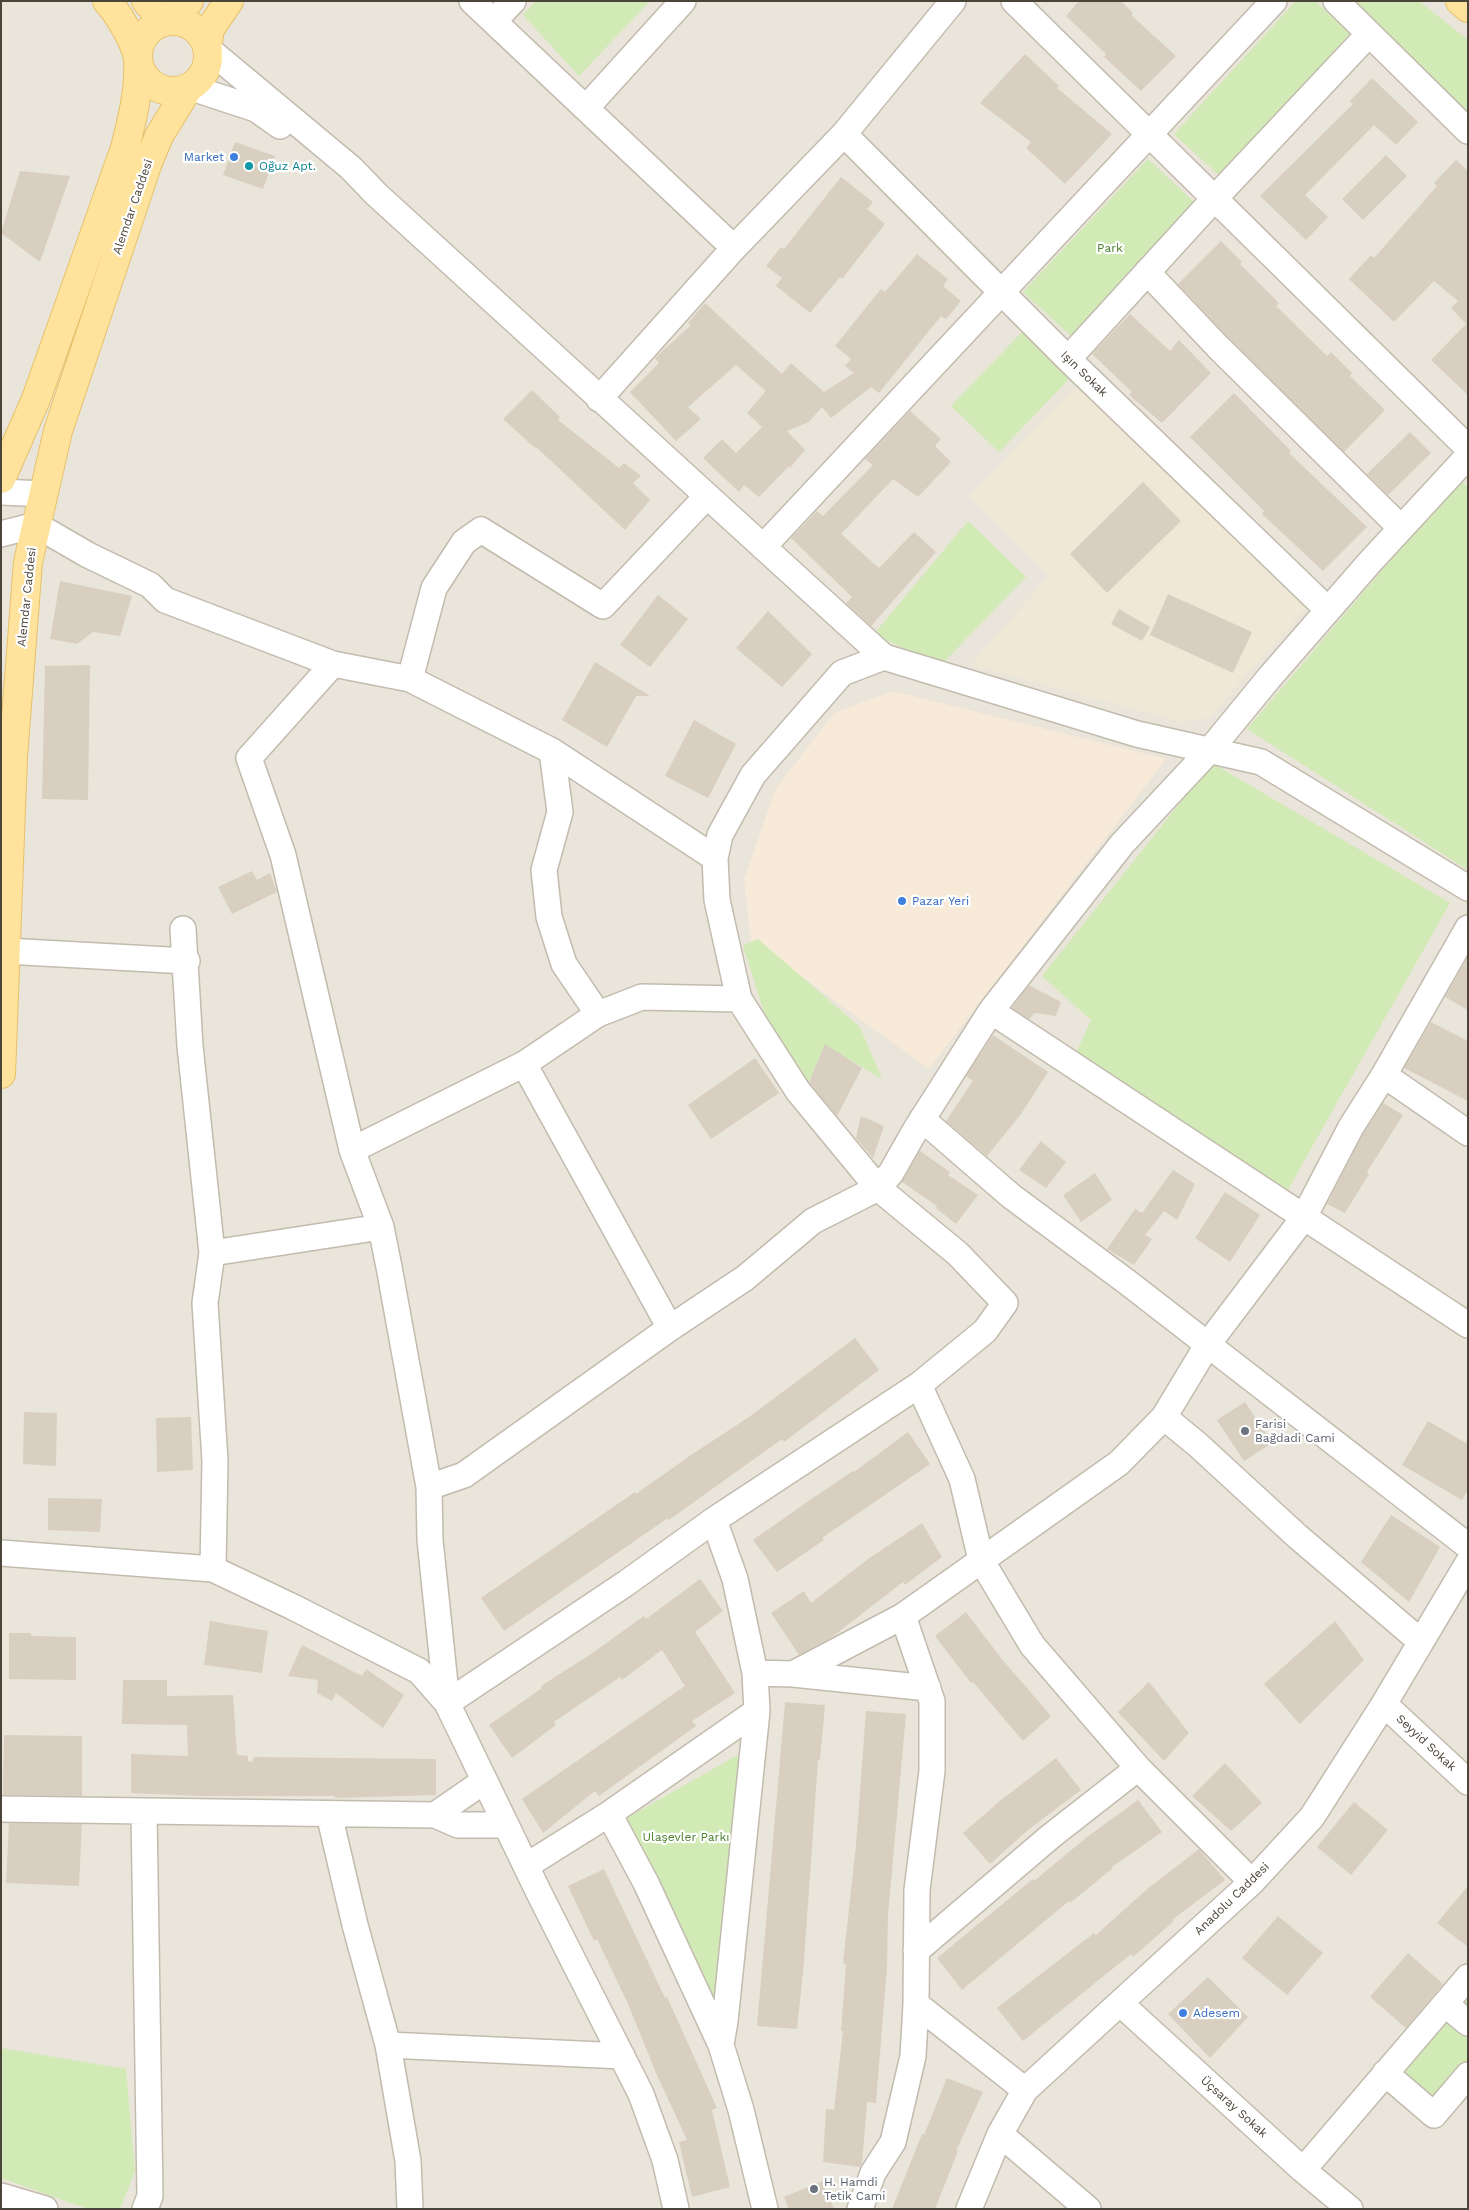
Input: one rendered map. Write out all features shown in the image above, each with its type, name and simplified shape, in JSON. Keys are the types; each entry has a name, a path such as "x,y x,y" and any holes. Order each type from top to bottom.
{"main road":[{"path":"107,1 119,14 138,57 140,69 155,86 166,90 178,90 189,87 202,74 208,57 207,48 210,29 229,1"},
{"path":"146,1 165,22"},
{"path":"165,22 189,1"},
{"path":"1460,1 1468,8"},
{"path":"1,479 36,399 124,148 136,95 138,49 145,34 158,24 176,21 187,24 196,30 203,38 207,48"},
{"name":"Alemdar Caddesi","path":"1,1074 13,757 28,562 58,432 146,165 164,128 189,87"}],"street":[{"path":"472,1 734,248"},
{"path":"494,21 513,1"},
{"path":"586,108 683,1"},
{"path":"599,399 734,248 844,134 953,1"},
{"path":"1014,1 1468,448"},
{"path":"762,547 1274,1"},
{"path":"1336,1 1468,131"},
{"path":"1068,359 1215,198 1369,34"},
{"path":"207,48 351,168 376,194 884,658 1138,734 1261,762 1468,888"},
{"path":"189,87 256,109 315,152 351,168"},
{"name":"Işın Sokak","path":"844,134 1068,359 1328,610"},
{"path":"1147,272 1218,347 1401,528"},
{"path":"430,1487 464,1475 670,1328 745,1278 813,1222 878,1188 891,1173 922,1119 990,1011 1122,844 1210,750 1328,610 1468,456"},
{"path":"1,492 44,494"},
{"path":"410,679 434,588 464,542 481,530 603,606 707,496"},
{"path":"1,534 36,525 88,555 150,585 165,600 333,664 410,679 552,751 715,858"},
{"path":"447,1703 625,1584 714,1520 919,1385 985,1331 1005,1303 958,1254 878,1188 798,1091 739,999 717,900 715,858 720,835 753,775 842,673 884,658"},
{"path":"333,664 249,758 283,855 352,1150 381,1228 430,1487 430,1540 447,1703"},
{"path":"552,751 560,812 544,870 549,917 564,964 598,1014"},
{"path":"794,1674 903,1616 1119,1464 1164,1417 1208,1344 1304,1217 1351,1128 1384,1075 1468,928"},
{"path":"183,929 190,1046 212,1253 205,1303 216,1461 213,1569"},
{"path":"6,951 186,961"},
{"path":"352,1150 524,1064 598,1014 642,998 739,999"},
{"path":"990,1011 1468,1325"},
{"path":"524,1064 670,1328"},
{"path":"1384,1075 1468,1134"},
{"path":"922,1119 1011,1196 1208,1344 1467,1560"},
{"path":"212,1253 381,1228"},
{"path":"919,1385 962,1479 981,1560 1032,1645 1138,1768 1252,1882"},
{"path":"1164,1417 1198,1445 1297,1536 1420,1641"},
{"path":"714,1520 735,1579 756,1673 757,1711 726,2021 721,2045"},
{"path":"1,1553 213,1569 293,1607 418,1671 447,1703 526,1866 641,2094 665,2160 676,2209"},
{"name":"Anadolu Caddesi","path":"969,2209 1000,2134 1026,2090 1252,1882 1312,1817 1384,1704 1467,1560"},
{"path":"860,2209 873,2173 893,2142 913,2056 916,2004 917,1890 932,1771 932,1700 903,1616"},
{"path":"756,1673 794,1674 928,1688"},
{"name":"Seyyid Sokak","path":"1384,1704 1468,1782"},
{"path":"526,1866 609,1814 757,1711"},
{"path":"916,1951 1051,1836 1138,1768"},
{"path":"435,1815 484,1781"},
{"path":"1,1809 435,1815 458,1825 506,1825"},
{"path":"144,1812 150,2196 145,2209"},
{"path":"329,1814 355,1925 388,2045 408,2161 410,2209"},
{"path":"609,1814 646,1883 721,2045 741,2110 765,2209"},
{"path":"1303,2170 1468,1977"},
{"path":"916,2004 1026,2090"},
{"name":"Üçsaray Sokak","path":"1121,2004 1303,2170 1350,2209"},
{"path":"1445,2004 1468,2023"},
{"path":"388,2045 622,2056"},
{"path":"1385,2073 1434,2115 1468,2075"},
{"path":"1000,2134 1088,2209"},
{"path":"1,2196 45,2209"}],"shaded area":[{"path":"1,1 1468,1 1468,2209 1,2209"},
{"path":"1076,386 1306,608 1209,718 1180,722 971,665 1049,576 970,496"},
{"name":"Pazar Yeri","path":"893,691 1166,759 929,1069 751,940 744,880 775,790 834,713"}],"green space":[{"path":"536,1 650,1 579,76 523,15"},
{"path":"1296,1 1315,1 1353,37 1222,178 1174,134"},
{"path":"1354,1 1419,1 1468,40 1468,113"},
{"name":"Park","path":"1148,159 1197,205 1073,338 1023,292"},
{"path":"1026,328 1074,374 999,452 951,406"},
{"path":"1459,480 1468,487 1468,870 1247,729"},
{"path":"968,521 1026,577 940,666 874,634"},
{"path":"1212,763 1450,903 1286,1193 1074,1057 1091,1020 1042,976"},
{"path":"758,939 860,1027 882,1079 825,1045 808,1084 766,1019 743,945"},
{"name":"Ulaşevler Parkı","path":"743,1752 714,2007 625,1819"},
{"path":"1468,1992 1468,2065 1435,2104 1399,2071"},
{"path":"1,2048 126,2069 135,2171 120,2209 88,2209 1,2178"}],"building":[{"path":"1079,1 1121,1 1133,13 1131,15 1176,56 1141,91 1104,57 1106,54 1066,16"},
{"path":"1025,54 1059,86 1057,88 1112,134 1065,184 1026,148 1031,142 980,103"},
{"path":"1372,78 1418,122 1396,145 1374,125 1305,195 1328,217 1306,240 1260,196 1353,104 1350,101"},
{"name":"Oğuz Apt.","path":"235,142 275,156 263,189 223,175"},
{"path":"1386,155 1407,176 1363,220 1342,199"},
{"path":"1456,160 1468,171 1468,395 1431,360 1466,324 1451,308 1458,301 1434,281 1394,322 1349,279 1371,255 1374,258 1437,186 1434,183"},
{"path":"20,171 70,176 40,262 1,233"},
{"path":"841,177 873,202 867,209 885,224 842,279 840,277 810,313 776,286 782,278 766,266 781,247 784,249"},
{"path":"1221,241 1242,262 1240,264 1279,303 1276,306 1327,356 1331,352 1352,373 1350,376 1385,410 1344,452 1228,337 1178,284"},
{"path":"917,254 948,279 943,286 961,301 946,319 941,316 879,393 871,387 831,418 822,407 809,422 787,431 805,450 790,468 789,466 759,497 744,485 739,492 703,458 722,439 736,453 762,427 747,413 766,391 736,365 688,407 701,419 676,441 630,392 659,363 655,358 691,325 688,323 705,303 782,374 791,363 824,392 854,373 845,366 851,359 835,346 881,289 885,292"},
{"path":"1130,314 1170,351 1179,340 1211,373 1162,423 1129,395 1132,392 1092,354"},
{"path":"532,390 560,417 558,420 619,468 624,463 641,476 633,483 650,500 625,530 503,419"},
{"path":"1234,393 1291,451 1289,453 1367,527 1323,571 1262,514 1264,511 1190,437"},
{"path":"910,411 941,439 935,446 951,462 918,497 893,479 841,534 879,568 914,532 936,552 871,626 846,603 852,597 791,538 817,511 823,516 873,465 865,459"},
{"path":"1410,432 1431,453 1388,495 1367,474"},
{"path":"1143,482 1181,521 1107,593 1070,554"},
{"path":"60,581 132,596 120,636 93,632 77,644 50,639"},
{"path":"1168,594 1252,632 1233,673 1150,635"},
{"path":"658,595 688,619 650,667 620,645"},
{"path":"1119,609 1150,627 1142,641 1111,624"},
{"path":"768,611 812,654 782,687 736,648"},
{"path":"595,662 650,696 636,696 607,747 562,720"},
{"path":"90,665 88,800 42,799 45,666"},
{"path":"694,720 736,744 708,798 665,776"},
{"path":"252,871 257,880 270,873 277,892 232,914 218,887"},
{"path":"1468,957 1468,1010 1445,997"},
{"path":"1029,985 1061,1002 1056,1016 1035,1013 1029,1019 1012,1008"},
{"path":"1431,1022 1468,1041 1468,1101 1404,1068"},
{"path":"993,1035 1048,1072 1021,1114 987,1156 946,1121 973,1081 966,1076"},
{"path":"825,1044 862,1068 837,1116 809,1082"},
{"path":"755,1058 779,1093 711,1139 688,1105"},
{"path":"1383,1103 1403,1115 1367,1172 1369,1174 1345,1213 1327,1204 1363,1134"},
{"path":"861,1116 884,1126 873,1158 856,1138"},
{"path":"1041,1141 1066,1162 1046,1188 1019,1170"},
{"path":"920,1151 950,1172 948,1175 978,1195 956,1224 936,1208 937,1206 902,1182"},
{"path":"1173,1170 1195,1184 1177,1220 1164,1211 1145,1235 1152,1239 1134,1265 1107,1249 1135,1209 1142,1213"},
{"path":"1095,1173 1112,1200 1081,1222 1063,1195"},
{"path":"1225,1192 1260,1215 1230,1262 1195,1238"},
{"path":"855,1338 879,1370 784,1442 782,1439 669,1520 668,1518 504,1631 481,1598 635,1492 636,1494 749,1417"},
{"name":"Farisi Bağdadi Cami","path":"1245,1402 1272,1443 1244,1461 1217,1420"},
{"path":"24,1412 57,1413 56,1466 23,1464"},
{"path":"191,1417 193,1470 157,1472 156,1418"},
{"path":"1428,1421 1468,1444 1468,1490 1462,1500 1402,1465"},
{"path":"908,1432 930,1464 822,1538 824,1540 777,1572 753,1540 854,1472"},
{"path":"48,1498 102,1499 100,1532 48,1530"},
{"path":"1391,1515 1440,1547 1409,1602 1361,1562"},
{"path":"922,1523 942,1557 905,1585 903,1582 832,1637 799,1655 771,1613 804,1591 811,1603 868,1559"},
{"path":"700,1579 723,1611 695,1632 735,1693 692,1721 696,1726 599,1796 595,1791 543,1833 522,1799 685,1686 662,1650 622,1680 620,1677 554,1722 556,1725 512,1758 489,1725 542,1688 541,1686 591,1654 644,1616 646,1619"},
{"path":"966,1612 1001,1658 1051,1716 1023,1741 973,1682 971,1683 935,1636"},
{"path":"210,1621 268,1631 262,1673 204,1665"},
{"path":"1335,1621 1364,1660 1300,1724 1264,1684"},
{"path":"9,1633 31,1633 31,1636 76,1637 76,1680 9,1679"},
{"path":"302,1645 362,1676 366,1669 404,1695 383,1728 336,1693 332,1701 317,1693 318,1680 288,1676"},
{"path":"123,1680 167,1680 167,1696 233,1695 237,1755 248,1756 248,1761 252,1762 254,1757 436,1759 436,1795 334,1798 335,1796 199,1796 131,1793 131,1754 188,1756 187,1725 122,1724"},
{"path":"1149,1682 1189,1733 1164,1761 1118,1712"},
{"path":"785,1702 825,1705 820,1760 818,1760 804,1962 797,2029 757,2026"},
{"path":"866,1711 906,1714 888,1916 887,1967 876,2103 867,2102 862,2163 860,2167 823,2162 826,2109 834,2110 843,2031 841,2031 846,1964 843,1963 856,1845"},
{"path":"4,1735 82,1736 82,1796 3,1795"},
{"path":"1056,1758 1081,1790 1028,1830 990,1864 963,1833 1001,1800"},
{"path":"1225,1763 1262,1803 1231,1831 1192,1796"},
{"path":"1138,1800 1162,1832 1112,1867 962,1990 937,1958 1033,1879 1034,1881 1087,1837"},
{"path":"1354,1802 1388,1830 1351,1875 1317,1847"},
{"path":"9,1823 82,1824 79,1886 6,1883"},
{"path":"1199,1849 1225,1880 1172,1920 1174,1921 1133,1957 1131,1954 1023,2041 997,2008 1094,1933 1096,1935 1146,1890"},
{"path":"604,1869 665,1998 667,1997 717,2108 712,2110 730,2187 692,2197 679,2142 687,2140 656,2073 628,2004 597,1939 594,1941 568,1886"},
{"path":"1468,1886 1468,1947 1437,1923"},
{"path":"1278,1916 1323,1953 1287,1995 1242,1958"},
{"path":"1408,1953 1443,1984 1406,2028 1370,1997"},
{"path":"1208,1977 1248,2017 1210,2058 1168,2014"},
{"path":"947,2078 983,2092 956,2151 958,2151 935,2209 892,2209 922,2134 924,2135"},
{"name":"H. Hamdi Tetik Cami","path":"822,2181 834,2209 789,2209 784,2197"}],"place":[{"name":"Market","path":"234,157"},
{"name":"Oğuz Apt.","path":"249,166"},
{"name":"Pazar Yeri","path":"902,901"},
{"name":"Farisi Bağdadi Cami","path":"1245,1431"},
{"name":"Adesem","path":"1183,2013"},
{"name":"H. Hamdi Tetik Cami","path":"814,2189"}]}
